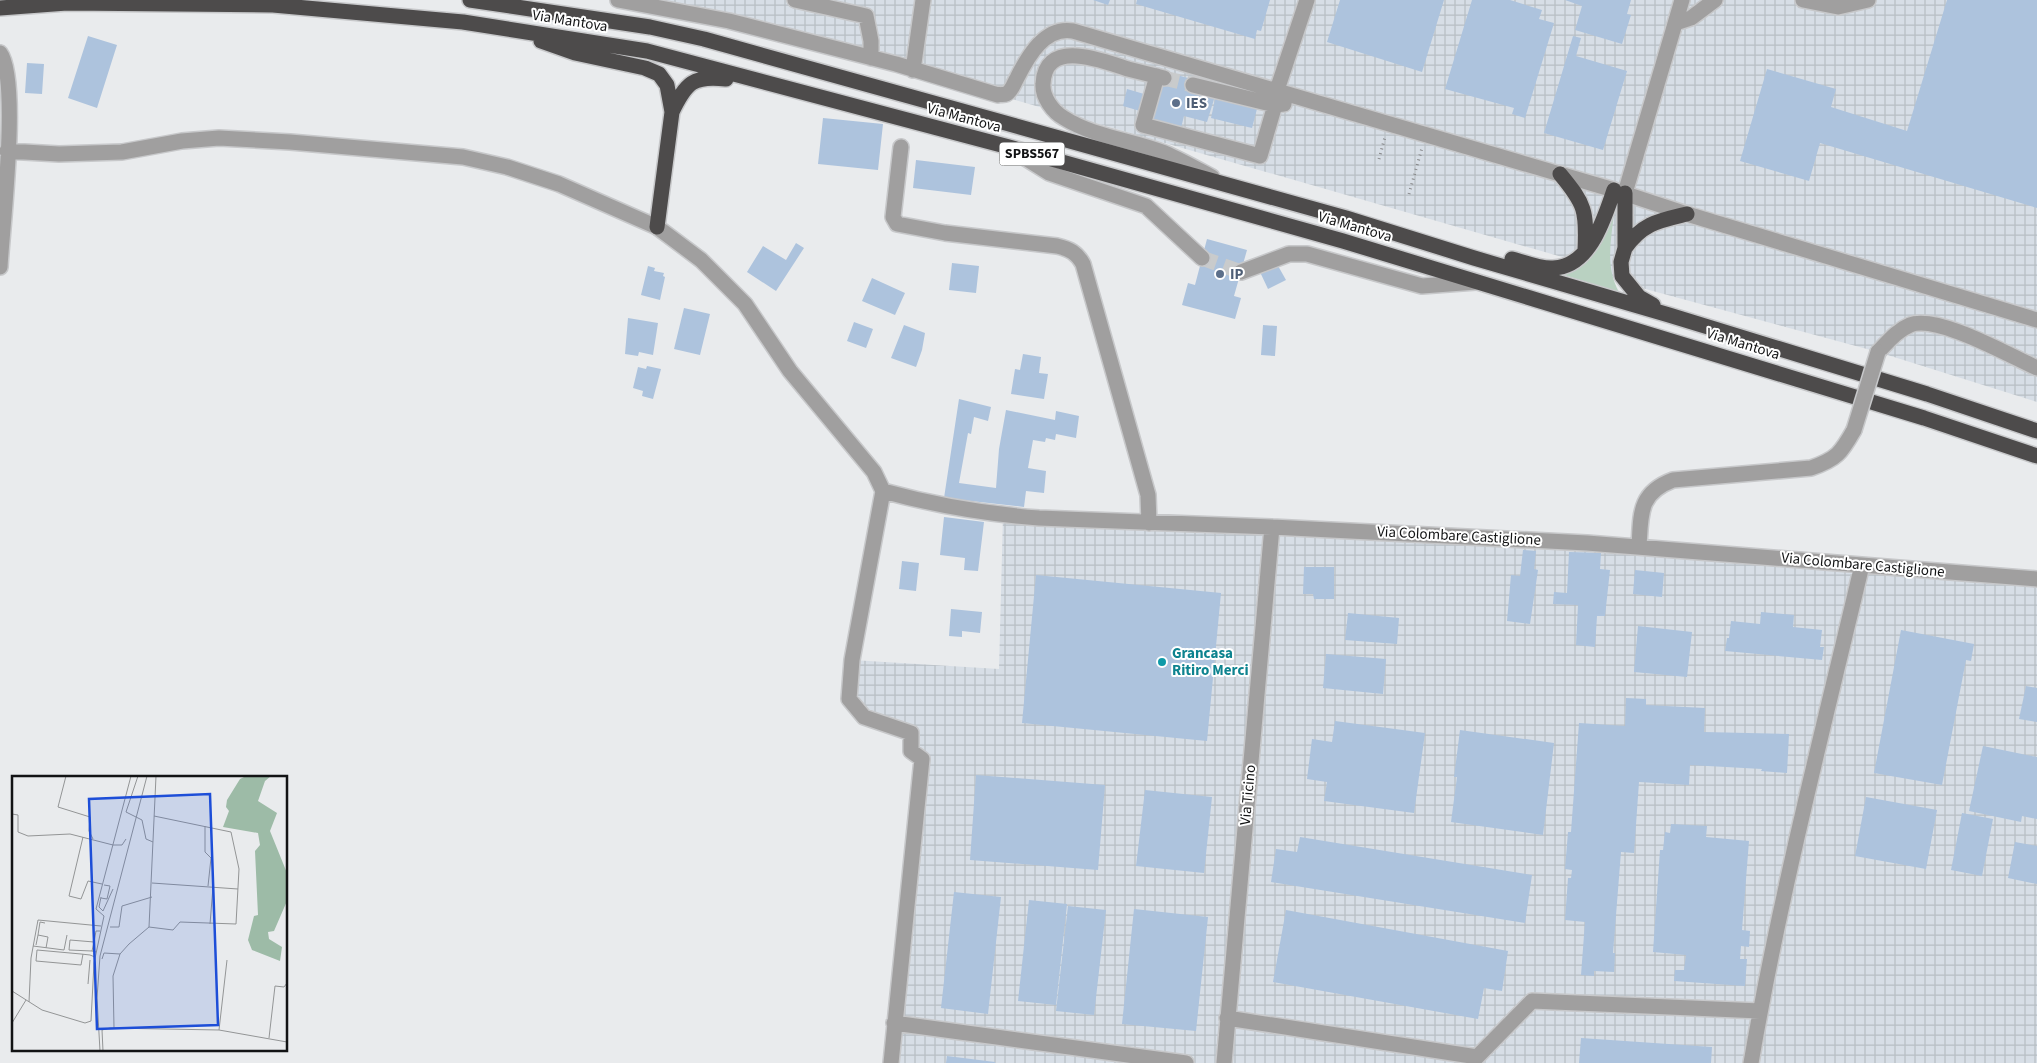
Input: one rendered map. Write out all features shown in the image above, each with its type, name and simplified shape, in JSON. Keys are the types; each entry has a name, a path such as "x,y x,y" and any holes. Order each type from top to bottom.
{"highway":[{"name":"Via Mantova","path":"470,0 624,23 704,39 1346,218 1917,391 2037,431"},
{"name":"Via Mantova","path":"0,8 66,3 273,5 463,22 647,51 1009,147 1334,238 1924,418 2037,456"},
{"path":"504,28 575,53 645,68 659,74 667,85 672,112"},
{"path":"657,227 672,112 680,95 690,84 701,78 761,82"},
{"path":"1560,174 1584,207 1586,227 1585,250"},
{"path":"1620,192 1625,248 1621,262 1622,276 1639,297 1669,315"},
{"path":"1474,258 1493,255 1551,268 1566,267 1576,261 1592,242 1620,192"},
{"path":"1625,248 1636,234 1655,222 1687,214"}],"street":[{"path":"621,0 686,6 729,21 871,58 998,95 1006,94 1011,89 1037,47 1056,31 1065,30 1276,98"},
{"path":"795,0 866,16 871,41 871,58"},
{"path":"913,70 924,0"},
{"path":"1232,186 1164,153 1079,126 1063,118 1045,97 1043,85 1045,74 1050,64 1061,58 1076,55 1090,57 1160,77 1143,125 1260,156 1306,0"},
{"path":"1620,192 1682,0"},
{"path":"1676,22 1691,18 1715,0"},
{"path":"1804,0 1838,7 1868,0"},
{"path":"0,53 8,77 10,113 0,268"},
{"path":"1193,85 1309,102 1560,174 2037,320"},
{"path":"7,151 59,154 122,152 182,141 219,138 348,146 463,157 507,167 559,184 657,227 701,260 745,304 790,371 874,472 883,491 852,660 849,699 864,717 911,732 911,751 922,759 891,1063"},
{"path":"900,147 893,217 897,224 945,233 1057,246 1068,248 1079,256 1084,264 1148,495 1149,523"},
{"path":"1009,147 1049,173 1146,206 1202,258"},
{"path":"1241,272 1289,254 1307,254 1422,286 1476,282"},
{"path":"1639,547 1642,506 1648,496 1660,485 1673,480 1812,468 1831,461 1843,449 1854,430 1878,352 1896,333 1912,324 1926,322 1951,328 2037,368"},
{"name":"Via Colombare Castiglione","path":"883,491 914,500 1004,515 1149,523 1272,527 1639,547 2037,579"},
{"name":"Via Ticino","path":"1224,1063 1272,527"},
{"path":"1751,1063 1760,1012 1804,811 1862,565"},
{"path":"1227,1018 1477,1057 1532,1001 1760,1012"},
{"path":"894,1023 1186,1063"}],"path":[{"path":"1379,159 1388,125"},
{"path":"1409,194 1425,135"}],"shaded area":[{"path":"618,0 2037,0 2037,402 1878,352 1627,284 1576,261 998,95"},
{"path":"1003,515 1272,527 2037,579 2037,1063 891,1063 922,759 911,733 864,717 849,699 852,660 999,669"}],"green space":[{"path":"1614,213 1610,263 1619,292 1564,275 1573,271 1588,258 1600,241"}],"building":[{"path":"1093,0 1110,0 1108,5"},
{"path":"1137,0 1270,0 1261,31 1257,30 1255,39 1136,4"},
{"path":"1340,0 1444,0 1422,72 1327,42"},
{"path":"1472,0 1510,0 1542,10 1539,19 1554,23 1525,118 1512,114 1514,108 1445,89"},
{"path":"1565,0 1631,0 1627,14 1631,15 1622,44 1575,30 1582,6"},
{"path":"1947,0 2037,0 2037,208 1820,143 1809,181 1740,161 1767,69 1836,89 1831,107 1907,131"},
{"path":"88,36 117,45 97,108 68,98"},
{"path":"1573,36 1581,38 1576,56 1627,71 1603,150 1544,133"},
{"path":"27,63 44,64 42,94 25,93"},
{"path":"1166,72 1195,80 1215,96 1207,122 1184,116 1180,132 1151,124"},
{"path":"1127,89 1144,94 1140,111 1123,106"},
{"path":"1216,95 1258,105 1252,128 1211,118"},
{"path":"823,118 883,124 878,170 818,164"},
{"path":"916,160 975,167 971,195 913,188"},
{"path":"1207,239 1247,250 1234,296 1241,298 1235,319 1182,305 1188,283 1195,285"},
{"path":"796,243 804,248 776,291 747,272 763,246 786,260"},
{"path":"952,263 979,266 976,293 949,290"},
{"path":"1277,264 1286,280 1268,289 1260,272"},
{"path":"648,266 655,268 654,271 664,273 663,276 665,277 660,300 641,295"},
{"path":"872,278 905,293 895,315 862,301"},
{"path":"684,308 710,314 700,355 674,349"},
{"path":"628,318 658,323 653,355 639,352 638,356 625,354"},
{"path":"854,322 873,329 866,348 847,341"},
{"path":"904,325 925,333 916,367 891,358"},
{"path":"1263,325 1277,326 1275,356 1261,355"},
{"path":"1023,354 1041,357 1039,373 1048,374 1044,399 1011,394 1015,369 1020,370"},
{"path":"647,366 661,369 653,399 642,396 643,391 633,388 638,367 646,369"},
{"path":"959,399 991,407 988,421 974,417 971,434 968,433 959,483 996,488 999,449 1006,410 1055,420 1056,411 1079,416 1076,438 1056,434 1055,440 1046,438 1045,442 1033,440 1028,468 1046,471 1044,493 1026,491 1024,507 944,498"},
{"path":"944,517 984,522 978,571 964,570 965,558 940,555"},
{"path":"1523,550 1536,551 1534,569 1538,570 1530,624 1507,621 1511,575 1520,576"},
{"path":"1569,552 1601,553 1600,569 1610,570 1605,616 1597,616 1595,647 1576,645 1578,605 1553,604 1554,592 1567,593"},
{"path":"902,561 919,563 916,591 899,589"},
{"path":"1304,567 1334,567 1334,599 1314,599 1313,594 1303,594"},
{"path":"1635,570 1664,573 1662,597 1633,594"},
{"path":"1036,575 1221,593 1207,741 1022,723"},
{"path":"951,609 982,612 980,633 962,631 962,637 949,636"},
{"path":"1761,612 1794,615 1793,627 1822,630 1820,647 1824,647 1822,660 1725,651 1731,621 1760,624"},
{"path":"1348,613 1399,618 1397,644 1345,640"},
{"path":"1638,626 1692,632 1687,677 1634,672"},
{"path":"1901,630 1974,644 1971,661 1966,660 1942,785 1874,773"},
{"path":"1326,654 1386,659 1383,694 1323,688"},
{"path":"2026,686 2037,688 2037,722 2019,719"},
{"path":"1626,698 1646,699 1646,705 1705,708 1704,732 1789,734 1787,773 1761,771 1762,769 1690,765 1689,785 1639,782 1634,853 1621,852 1613,953 1615,953 1614,972 1594,971 1594,976 1581,975 1585,922 1565,920 1568,878 1571,878 1572,870 1565,869 1568,832 1571,832 1579,723 1625,726"},
{"path":"1335,721 1425,733 1414,813 1324,801 1327,782 1307,779 1312,739 1332,742"},
{"path":"1460,730 1554,743 1543,835 1451,822 1457,777 1454,777"},
{"path":"1983,746 2037,757 2037,819 2022,816 2021,822 1969,811"},
{"path":"976,775 1105,785 1098,870 970,860"},
{"path":"1145,790 1212,797 1204,873 1136,866"},
{"path":"1866,797 1937,810 1926,869 1855,856"},
{"path":"1962,813 1993,819 1982,876 1951,870"},
{"path":"1671,824 1707,826 1706,837 1749,841 1742,930 1750,931 1749,947 1741,946 1740,959 1747,959 1745,986 1674,981 1675,970 1684,970 1686,955 1653,952 1660,850 1663,850 1665,832 1670,833"},
{"path":"1300,837 1532,875 1525,923 1271,882 1276,849 1297,852"},
{"path":"2015,842 2037,846 2037,884 2008,878"},
{"path":"954,892 1001,897 988,1014 941,1008"},
{"path":"1029,900 1067,904 1056,1005 1018,1001"},
{"path":"1068,906 1106,910 1094,1015 1056,1011"},
{"path":"1134,909 1208,917 1196,1031 1122,1024"},
{"path":"1286,910 1508,951 1502,991 1484,988 1478,1019 1273,982"},
{"path":"1581,1038 1712,1047 1711,1063 1579,1063"},
{"path":"947,1056 995,1062 995,1063 946,1063"}],"tunnel":[{"path":"1164,78 1193,85"},
{"path":"1202,258 1241,272"}],"place":[{"name":"IES","path":"1176,103"},
{"name":"IP","path":"1220,274"},
{"name":"Grancasa Ritiro Merci","path":"1162,662"}]}
